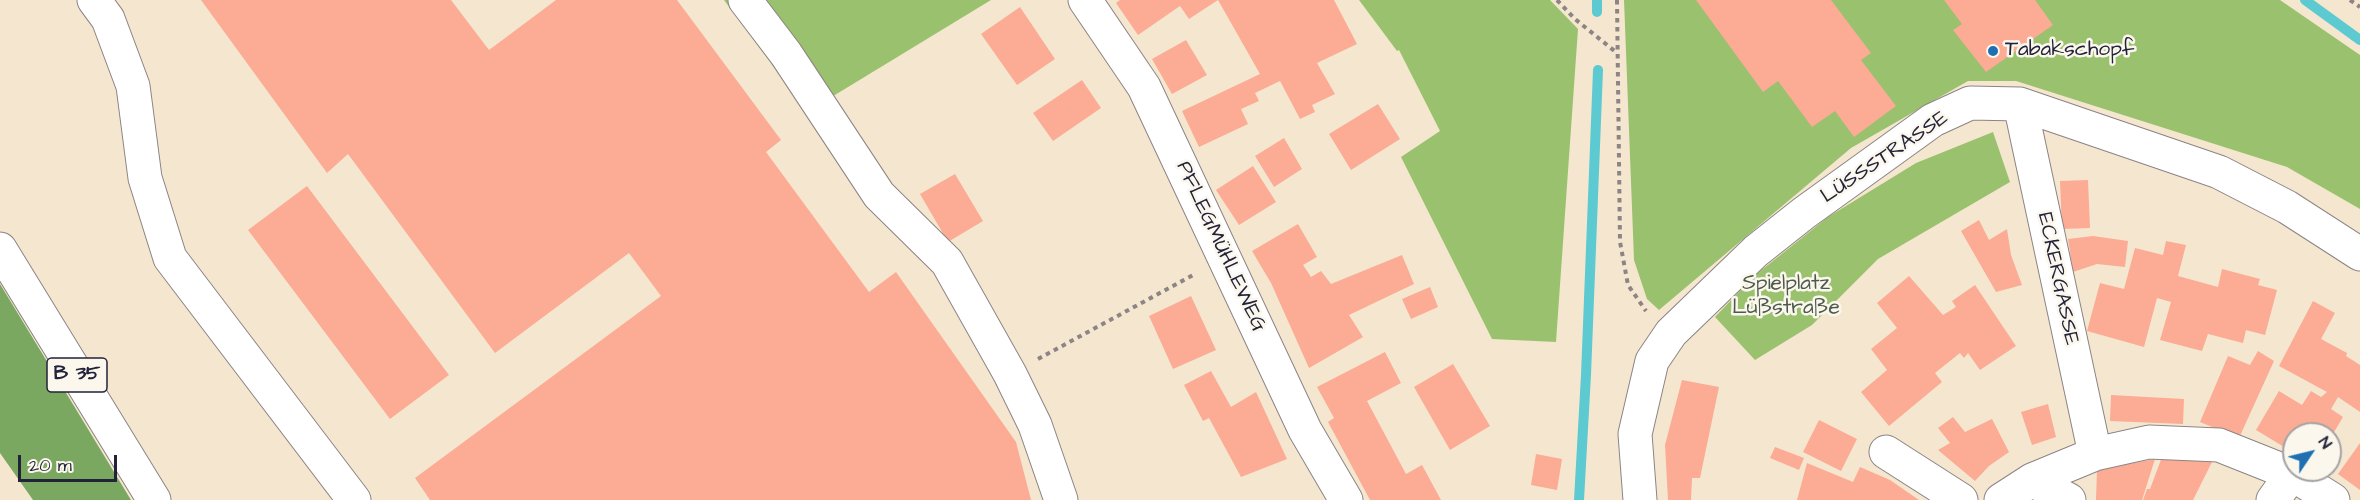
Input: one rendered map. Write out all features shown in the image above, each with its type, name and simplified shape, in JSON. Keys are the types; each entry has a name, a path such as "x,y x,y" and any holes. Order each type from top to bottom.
{"street":[{"path":"94,0 108,19 133,86 145,178 170,258 354,500"},
{"path":"745,0 786,54 879,195 947,262 1035,425 1061,500"},
{"name":"PFLEGMÜHLEWEG","path":"1085,0 1144,87 1305,430 1346,500"},
{"name":"LÜSSSTRASSE","path":"1640,500 1635,434 1652,361 1671,333 1756,251 1822,200 1933,120 1970,103 2020,104 2219,172 2287,207 2360,254"},
{"name":"ECKERGASSE","path":"2020,104 2095,454"},
{"name":"B 35","path":"0,249 154,500"},
{"path":"2001,500 2032,480 2095,454 2149,442 2219,445 2282,470"},
{"path":"1886,452 1961,500"},
{"path":"2032,480 2069,500"},
{"path":"2273,500 2286,482"},
{"path":"2305,482 2333,500"}],"path":[{"path":"1557,0 1575,19 1618,53"},
{"path":"1617,0 1620,242 1628,285 1647,312 1671,333"},
{"path":"2350,0 2360,7"},
{"path":"1010,375 1225,258"}],"green space":[{"path":"724,0 991,0 807,112"},
{"path":"1359,0 1550,0 1578,29 1556,342 1492,339 1401,157 1440,131 1399,50 1397,51"},
{"path":"1624,0 2280,0 2360,55 2360,209 2287,167 2016,81 1968,81 1851,148 1659,310 1647,299 1634,260"},
{"name":"Spielplatz Lüßstraße","path":"1993,132 2010,182 1878,259 1812,325 1755,360 1715,317 1754,276 1828,217 1916,163"},
{"path":"0,284 131,500 33,500 0,453"}],"building":[{"path":"201,0 451,0 489,50 556,0 677,0 781,140 766,152 869,292 896,272 1016,442 1031,500 430,500 415,478 661,296 629,253 495,353 348,154 327,173"},
{"path":"1120,0 1218,0 1189,19 1180,6 1138,35 1116,3"},
{"path":"1218,0 1334,0 1357,44 1317,63 1335,94 1312,105 1315,112 1300,119 1280,81 1255,93 1259,101 1241,109 1248,124 1199,147 1182,111 1260,74"},
{"path":"1696,0 1831,0 1871,53 1861,60 1896,106 1854,137 1835,111 1812,127 1778,81 1763,92"},
{"name":"Tabakschopf","path":"1944,0 2035,0 2053,25 1986,72 1953,30 1962,24"},
{"path":"1020,7 1055,59 1017,85 981,34"},
{"path":"1186,40 1207,75 1172,94 1152,59"},
{"path":"1082,80 1101,108 1053,141 1033,113"},
{"path":"1378,104 1400,139 1351,170 1329,134"},
{"path":"1284,138 1302,169 1274,187 1255,156"},
{"path":"1253,166 1276,202 1239,225 1216,190"},
{"path":"955,174 983,221 948,242 920,194"},
{"path":"2088,180 2090,228 2062,229 2060,181"},
{"path":"307,186 449,375 390,419 248,230"},
{"path":"1979,220 1989,240 2007,229 2011,255 2022,285 1996,292 1961,231"},
{"path":"1298,224 1317,257 1303,265 1311,277 1321,271 1331,284 1402,255 1414,284 1349,315 1363,337 1309,368 1271,283 1252,251"},
{"path":"2093,236 2128,241 2125,267 2097,264 2073,272 2068,239"},
{"path":"2166,241 2186,245 2178,276 2218,287 2222,269 2260,279 2258,285 2277,290 2265,335 2246,330 2243,343 2208,334 2202,351 2160,340 2171,302 2157,298 2144,347 2087,331 2100,283 2124,289 2135,248 2163,255"},
{"path":"1909,276 1943,315 1956,307 1952,301 1975,285 2016,346 1980,370 1968,353 1964,358 1960,353 1935,373 1942,382 1889,426 1861,392 1887,370 1871,349 1897,328 1877,303"},
{"path":"1430,287 1438,307 1411,319 1402,299"},
{"path":"1191,296 1216,350 1173,369 1149,316"},
{"path":"2313,301 2335,313 2321,339 2347,353 2346,356 2360,365 2360,412 2338,397 2331,409 2343,417 2340,422 2282,422 2282,446 2256,430 2279,391 2302,405 2311,391 2321,397 2327,392 2279,366"},
{"path":"2258,351 2274,361 2239,438 2200,422 2228,356 2250,365"},
{"path":"1385,352 1401,383 1367,401 1406,474 1422,465 1441,500 1370,500 1328,422 1334,418 1317,387"},
{"path":"1453,364 1490,426 1450,450 1414,387"},
{"path":"1211,371 1231,407 1256,392 1287,459 1241,477 1209,418 1203,421 1184,385"},
{"path":"1682,380 1719,387 1700,478 1692,478 1691,500 1668,500 1665,445"},
{"path":"2111,395 2184,399 2183,424 2110,421"},
{"path":"2048,404 2056,437 2032,445 2021,412"},
{"path":"1953,417 1965,432 1992,419 2009,452 1989,466 1975,481 1938,450 1950,443 1938,428"},
{"path":"1819,420 1857,439 1841,471 1803,452"},
{"path":"2360,443 2360,490 2342,477 2342,468"},
{"path":"1775,447 1804,458 1799,470 1770,458"},
{"path":"1536,454 1562,459 1557,490 1531,485"},
{"path":"2162,457 2213,460 2193,500 2143,500 2147,489 2150,489"},
{"path":"2155,459 2142,500 2096,500 2097,470"},
{"path":"1807,463 1853,482 1860,467 1890,480 1919,500 1797,500"}],"waterway":[{"path":"1597,0 1597,12"},
{"path":"2305,0 2360,40"},
{"path":"1579,500 1598,70"}],"place":[{"name":"Tabakschopf","path":"1993,51"}]}
